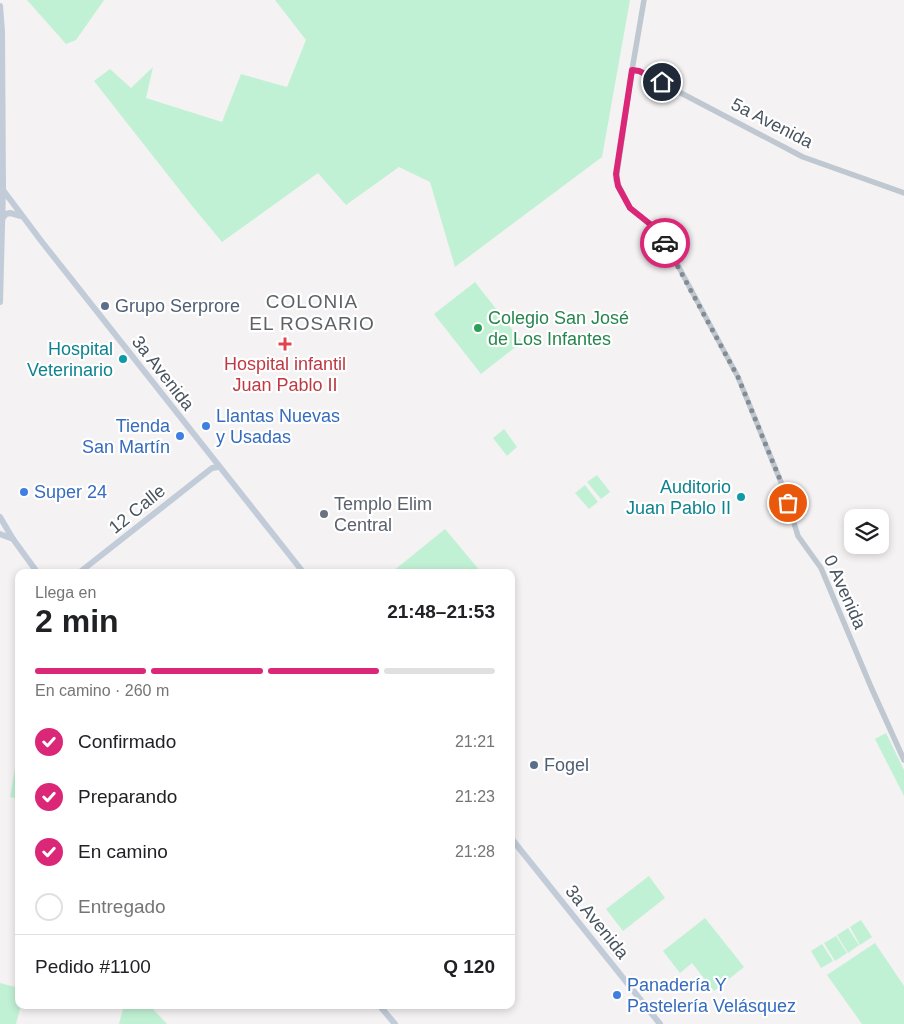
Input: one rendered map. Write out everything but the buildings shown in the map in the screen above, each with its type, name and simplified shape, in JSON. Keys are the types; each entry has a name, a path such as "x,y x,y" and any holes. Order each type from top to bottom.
{"main road":[{"path":"0,6 3,190 0,302"},
{"name":"3a Avenida","path":"3,190 215,466 300,569"},
{"path":"2,220 10,212 24,218"},
{"name":"12 Calle","path":"84,569 215,466"},
{"path":"0,517 12,539 35,569"},
{"path":"0,534 12,539"},
{"name":"3a Avenida","path":"515,843 660,1024"},
{"path":"382,1009 395,1024"}],"street":[{"name":"0 Avenida","path":"644,0 616,174 618,186 630,208 650,224 669,249 738,377 783,487 798,536 821,568 850,640 904,760"},
{"name":"5a Avenida","path":"632,70 639,71 662,82 803,157 904,193"}],"green space":[{"path":"27,0 104,0 76,40 66,44"},
{"path":"275,0 630,0 602,157 455,267 430,182 399,167 346,205 318,173 222,242 94,81 110,69 131,88 153,67 146,98 222,122 241,74 287,87 306,40"},
{"name":"Colegio San José de Los Infantes","path":"475,282 522,342 481,374 434,314"},
{"path":"504,429 517,447 507,456 493,438"},
{"path":"597,475 610,492 601,499 587,482"},
{"path":"585,485 598,502 589,509 575,493"},
{"path":"445,529 478,569 396,569"},
{"path":"886,733 904,770 904,796 875,739"},
{"path":"15,769 15,798 10,797"},
{"path":"649,876 665,898 623,931 606,909"},
{"path":"705,918 744,967 714,991 692,963 680,973 663,951"},
{"path":"861,920 872,937 860,945 850,927"},
{"path":"848,928 859,945 848,953 837,935"},
{"path":"836,936 847,953 835,961 824,943"},
{"path":"875,943 904,986 904,1024 862,1024 827,975"},
{"path":"822,944 833,961 821,968 811,951"},
{"path":"0,983 15,987 15,1009 20,1009 16,1024 0,1024"},
{"path":"123,1009 153,1009 167,1024 119,1024"}],"way so far":[{"path":"665,243 738,377 788,503"}],"place":[{"name":"Grupo Serprore","path":"105,306"},
{"name":"Colegio San José de Los Infantes","path":"478,328"},
{"name":"Hospital infantil Juan Pablo II","path":"285,344"},
{"name":"Hospital Veterinario","path":"123,359"},
{"name":"Llantas Nuevas y Usadas","path":"206,426"},
{"name":"Tienda San Martín","path":"180,436"},
{"name":"Super 24","path":"24,492"},
{"name":"Auditorio Juan Pablo II","path":"741,497"},
{"name":"Templo Elim Central","path":"324,514"},
{"name":"Fogel","path":"534,765"},
{"name":"Panadería Y Pastelería Velásquez","path":"617,995"}],"district":[{"name":"COLONIA EL ROSARIO","path":"312,312"}],"route":[{"path":"662,82 639,71 632,70 616,180 630,208 650,224 665,243"}]}
